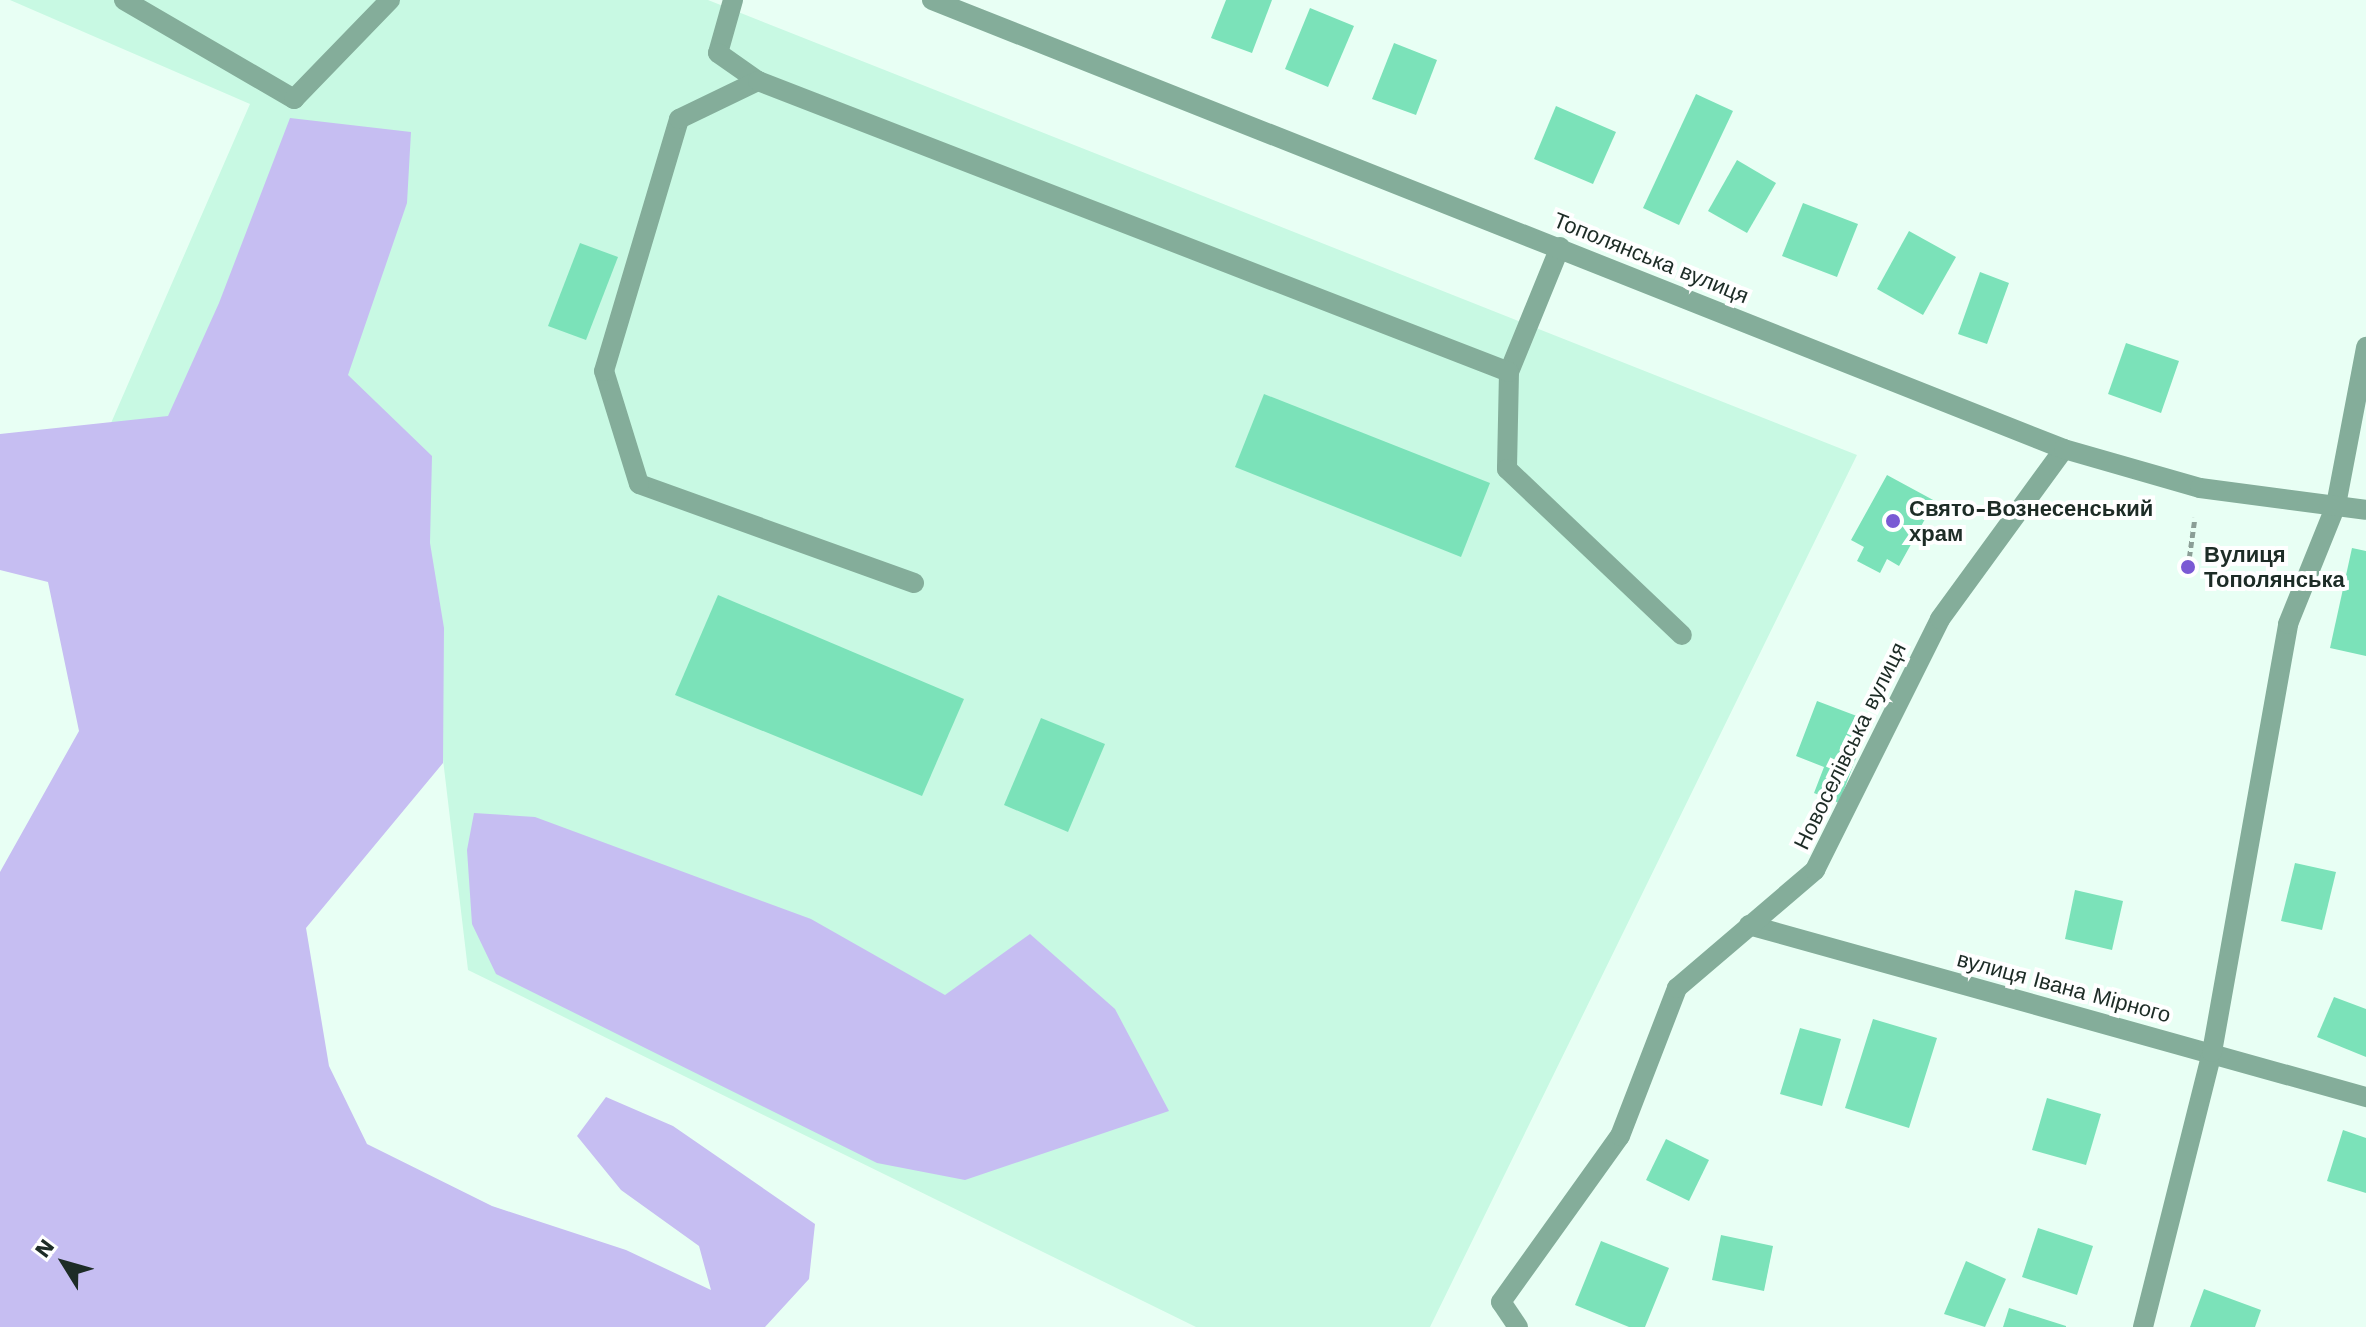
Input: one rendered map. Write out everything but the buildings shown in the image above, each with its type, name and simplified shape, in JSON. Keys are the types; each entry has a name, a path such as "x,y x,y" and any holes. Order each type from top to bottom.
{"street":[{"path":"124,0 294,99 390,0"},
{"path":"733,0 718,53 758,81 1509,372"},
{"name":"Тополянська вулиця","path":"932,0 2064,449 2200,488 2366,510"},
{"path":"758,81 679,119 604,371 639,484 914,583"},
{"path":"1560,247 1509,372 1507,469 1682,635"},
{"path":"2143,1327 2212,1052 2288,624 2336,505 2366,347"},
{"name":"Новоселівська вулиця","path":"1518,1327 1501,1302 1620,1136 1677,988 1815,870 1940,619 2064,449"},
{"name":"вулиця Івана Мірного","path":"1749,925 2366,1097"}],"path":[{"path":"2188,567 2200,488"}],"shaded area":[{"path":"10,0 708,0 1857,455 1430,1327 1196,1327 468,970 430,650 108,430 250,104"},
{"path":"290,118 411,132 407,203 348,375 432,456 430,543 444,628 443,763 306,928 329,1066 367,1144 492,1206 626,1250 711,1290 699,1246 621,1190 577,1136 606,1097 673,1126 815,1224 809,1279 765,1327 0,1327 0,872 79,731 48,582 0,570 0,434 168,416 219,303"},
{"path":"474,813 535,817 811,919 945,995 1030,934 1115,1009 1169,1111 965,1180 877,1163 496,974 472,924 467,850"}],"place":[{"name":"Свято-Вознесенський храм","path":"1893,521"},
{"name":"Вулиця Тополянська","path":"2188,567"}]}
